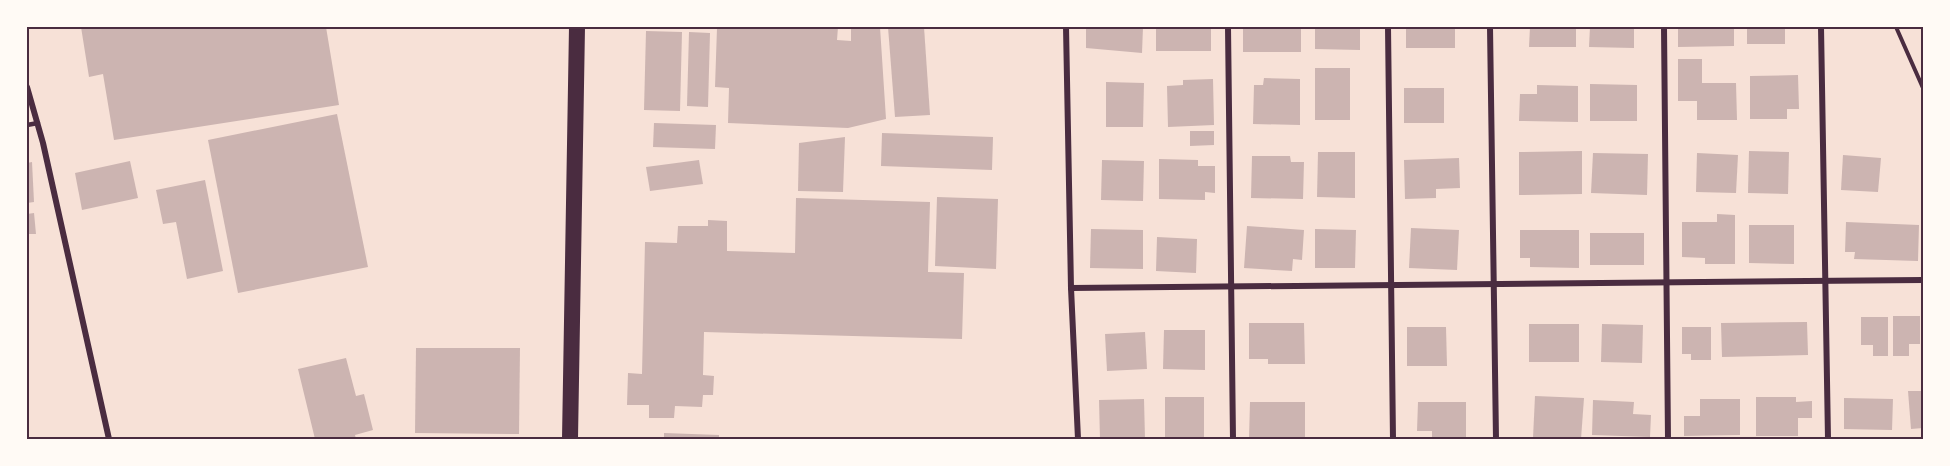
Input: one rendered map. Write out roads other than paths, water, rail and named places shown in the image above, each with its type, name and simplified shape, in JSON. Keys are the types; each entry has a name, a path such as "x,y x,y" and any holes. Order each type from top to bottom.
{"highway":[{"path":"570,439 577,27"}],"street":[{"path":"1066,27 1071,288 1078,439"},
{"path":"1228,27 1233,439"},
{"path":"1388,27 1393,439"},
{"path":"1490,27 1496,439"},
{"path":"1664,27 1668,439"},
{"path":"1821,27 1828,439"},
{"path":"27,87 38,123 110,439"},
{"path":"1071,288 1923,280"}],"lane":[{"path":"27,125 38,123"}]}
